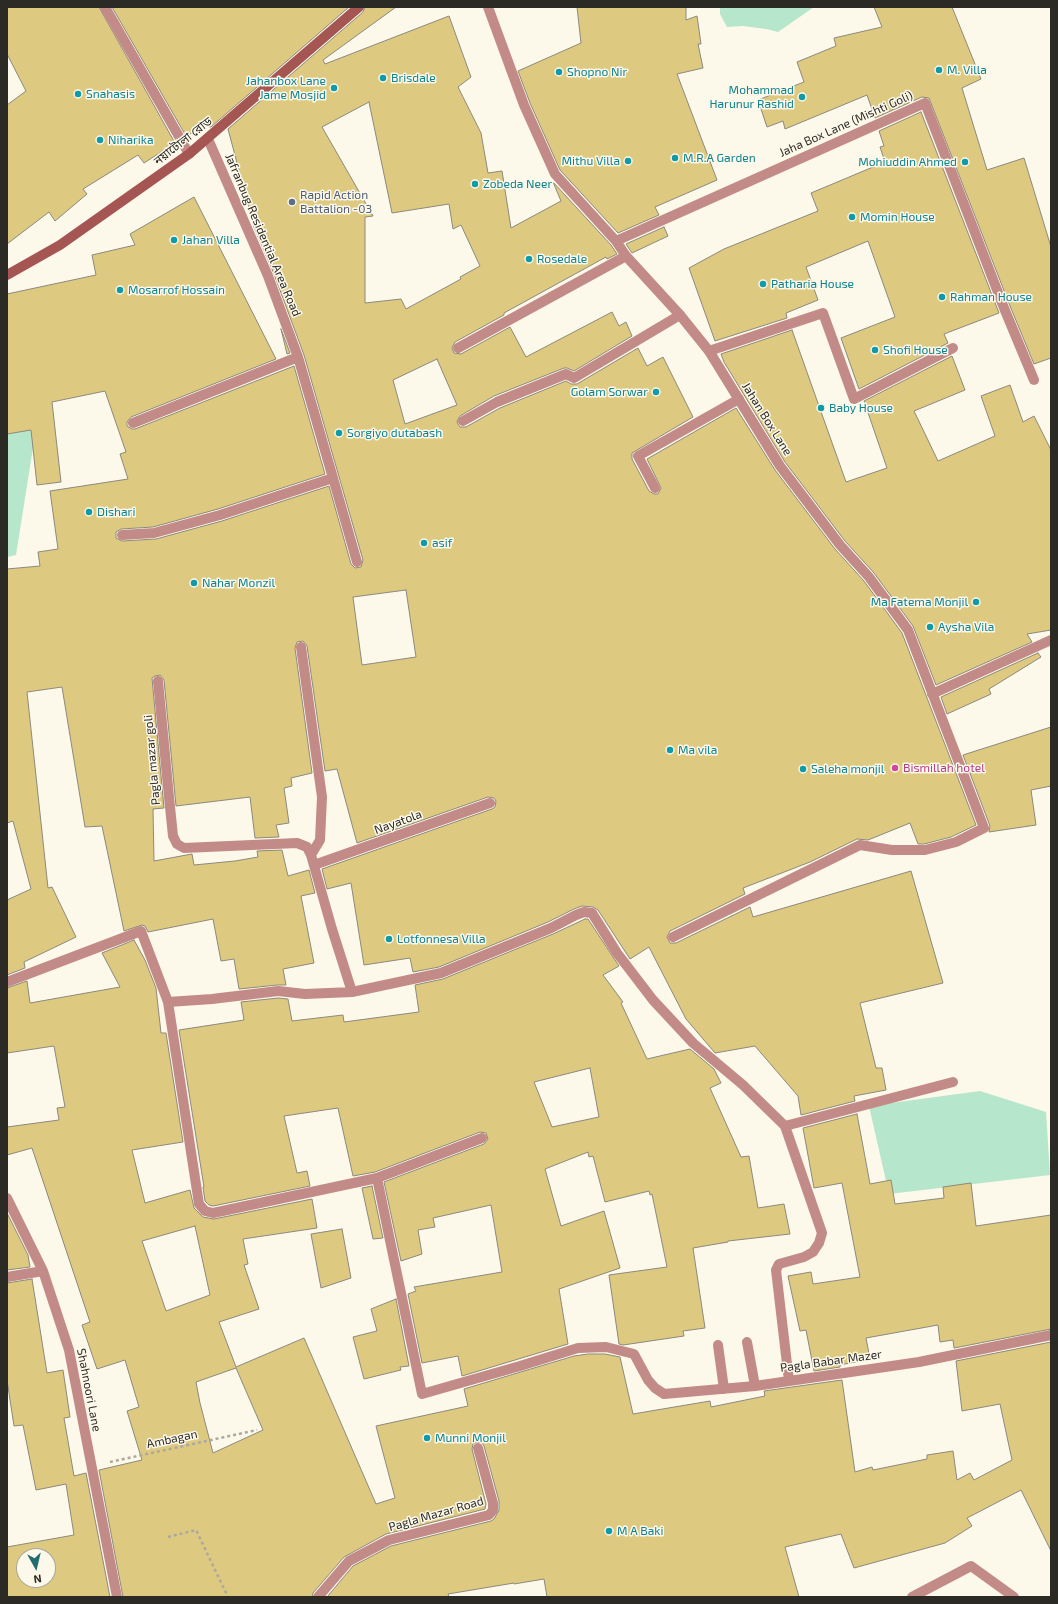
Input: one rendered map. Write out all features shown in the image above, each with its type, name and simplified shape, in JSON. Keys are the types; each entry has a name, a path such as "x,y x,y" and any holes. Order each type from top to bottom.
{"street":[{"path":"105,7 189,154"},
{"name":"নয়াটোলা রোড","path":"7,275 60,245 189,154 359,7"},
{"name":"Jahan Box Lane","path":"488,7 524,105 555,174 616,241 626,256 680,315 709,351 780,466 840,545 869,577 908,630 984,828 956,842 925,850 892,850 860,845 673,937"},
{"name":"Jaha Box Lane (Mishti Goli)","path":"616,241 925,103 1004,308 1034,380"},
{"name":"Jafranbug Residential Area Road","path":"208,139 268,276 298,357 357,562"},
{"path":"458,348 626,256"},
{"path":"709,351 823,313 854,399 953,348"},
{"path":"463,421 497,402 566,374 574,378 680,315"},
{"path":"133,423 298,357"},
{"path":"655,488 638,456 739,399"},
{"path":"122,536 154,534 176,528 332,478"},
{"path":"932,694 1051,640"},
{"path":"301,647 322,797 320,840 311,855 352,992"},
{"name":"Pagla mazar goli","path":"158,681 173,836 177,844 184,848 297,843 307,847 311,855"},
{"name":"Nayatola","path":"314,865 490,803"},
{"path":"168,1002 212,999 278,991 305,994 352,992 441,973 551,928 576,914 584,912 592,913 617,953 653,1000 693,1043 743,1085 785,1126 822,1232 819,1243 813,1252 804,1257 779,1264 776,1270 789,1381"},
{"path":"7,982 141,930 168,1002 199,1204 205,1211 213,1214 377,1178 482,1138"},
{"path":"785,1126 953,1082"},
{"name":"Pagla Babar Mazer","path":"377,1178 422,1394 578,1348 606,1347 634,1354 648,1380 655,1388 664,1394 724,1390 919,1362 1051,1335"},
{"name":"Shahnoori Lane","path":"7,1198 43,1271 69,1350 90,1466 117,1597"},
{"path":"7,1277 43,1271"},
{"path":"747,1342 755,1386"},
{"path":"718,1345 724,1390"},
{"name":"Pagla Mazar Road","path":"318,1597 349,1561 389,1540 489,1515 493,1510 493,1503 478,1448"},
{"path":"912,1597 971,1566 1014,1597"}],"path":[{"name":"Ambagan","path":"90,1466 257,1430"},
{"path":"168,1537 196,1530 228,1597"}],"green space":[{"path":"720,7 814,7 778,32 743,26 727,27 720,14"},
{"path":"7,326 35,435 16,555 7,557"},
{"path":"980,1091 1046,1112 1050,1175 889,1194 869,1106"}],"building":[{"path":"7,7 99,7 175,143 144,163 138,155 83,189 87,194 55,221 49,212 7,244 7,105 26,91 7,54"},
{"path":"112,7 349,7 211,127 205,126 186,136"},
{"path":"365,7 396,7 323,60 325,64 449,16 471,77 458,87 481,133 488,173 502,171 511,228 561,201 553,182 611,245 617,254 607,259 606,257 504,313 504,315 455,342 452,348 454,353 461,354 510,327 526,357 612,312 619,326 626,322 632,336 574,371 564,368 494,396 460,416 457,421 460,427 466,427 500,408 566,381 571,384 577,384 638,348 647,366 663,357 693,417 632,453 632,459 649,491 654,494 658,494 661,488 647,459 736,408 775,470 835,549 864,581 902,633 976,825 951,837 924,844 918,844 910,823 868,840 857,839 810,862 743,888 745,894 670,931 667,937 670,943 676,943 750,907 753,917 911,871 943,983 860,1003 876,1068 882,1068 886,1090 854,1096 855,1101 801,1115 798,1096 755,1046 715,1053 686,1019 649,947 630,959 598,910 593,907 582,906 574,909 548,922 439,967 413,972 410,958 364,965 351,883 327,889 322,869 492,809 495,807 496,801 494,798 488,797 357,843 337,769 325,771 307,646 303,641 297,642 295,648 312,773 291,778 292,786 284,788 289,823 276,825 279,837 255,838 250,797 176,806 164,680 160,675 152,678 164,808 153,809 154,861 192,854 194,865 258,857 257,851 282,850 288,876 309,870 315,893 301,896 314,963 283,969 286,985 239,989 234,959 221,961 213,919 148,932 145,926 142,925 124,931 102,826 85,827 62,687 27,692 48,888 52,887 76,937 24,962 25,968 7,975 7,900 31,889 13,821 7,823 7,569 40,566 38,552 58,549 50,491 128,479 120,454 126,452 105,391 52,402 61,482 37,485 31,430 7,434 7,294 96,275 92,255 135,245 130,234 194,197 276,359 131,417 127,422 127,426 135,429 294,366 325,474 218,509 153,527 121,529 116,532 116,538 122,541 156,539 222,521 329,486 351,564 355,568 361,567 363,560 304,355 274,274 254,227 228,129 363,12","holes":["369,102 392,213 449,204 453,229 461,225 480,266 460,277 461,279 406,309 401,299 365,303 365,217 373,216 322,127","437,359 457,405 405,424 393,380","406,590 416,657 362,665 353,597"]},
{"path":"577,7 686,7 686,20 697,16 701,44 698,44 703,68 677,74 717,180 655,207 659,215 618,233 560,170 530,103 518,71 581,43"},
{"path":"874,7 952,7 981,79 962,88 987,170 1024,158 1051,247 1051,358 1034,364 929,98 922,97 875,118 867,95 785,129 783,121 767,127 758,100 804,82 797,62 836,46 834,38 882,27"},
{"path":"921,112 999,313 944,334 948,343 859,389 841,338 895,317 868,241 806,267 818,300 786,313 787,318 715,341 689,268 724,249 818,211 811,193 885,162 880,147 884,146 879,131"},
{"path":"664,227 668,236 632,253 626,244"},
{"path":"281,329 290,353 287,354"},
{"path":"792,330 846,482 887,468 864,401 952,356 965,390 914,411 938,461 995,436 981,396 1010,385 1023,422 1034,416 1051,450 1051,630 1027,634 1032,642 936,685 913,626 874,573 845,541 785,462 724,362 721,354"},
{"path":"1038,653 1041,657 989,689 991,694 947,714 941,697"},
{"path":"1051,727 1051,786 1031,790 1036,825 989,832 990,826 963,755"},
{"path":"588,919 619,966 603,975 623,1002 621,1003 647,1059 690,1049 714,1069 721,1083 710,1088 741,1157 749,1156 758,1208 784,1204 790,1234 728,1241 693,1248 705,1328 683,1331 684,1336 623,1345 619,1344 609,1275 667,1267 652,1194 650,1195 649,1191 605,1202 593,1156 589,1157 588,1152 545,1169 561,1226 604,1211 620,1268 559,1289 568,1344 462,1376 458,1356 422,1363 408,1294 416,1291 414,1287 502,1272 491,1205 433,1218 435,1227 418,1230 422,1254 401,1261 384,1182 484,1144 488,1139 486,1133 480,1132 375,1172 353,1176 338,1108 284,1116 297,1173 307,1171 310,1186 213,1206 209,1205 205,1201 179,1030 244,1020 241,1002 278,998 288,999 292,1021 343,1015 344,1022 419,1012 415,985 443,979","holes":["590,1068 599,1117 552,1127 534,1082"]},
{"path":"134,940 145,960 156,988 161,1033 166,1033 183,1142 132,1150 145,1203 190,1190 194,1208 203,1217 214,1219 312,1199 317,1228 243,1239 248,1264 244,1265 259,1309 219,1322 236,1367 304,1338 376,1504 395,1498 376,1426 468,1406 464,1389 574,1356 588,1354 605,1354 620,1357 633,1414 710,1401 711,1407 765,1396 764,1391 842,1380 855,1472 872,1467 873,1470 927,1459 927,1455 953,1451 957,1480 970,1473 974,1480 1012,1460 1000,1404 962,1411 956,1361 1051,1342 1051,1551 1021,1490 967,1518 972,1526 945,1543 854,1568 841,1534 785,1547 799,1597 547,1597 544,1579 448,1594 449,1597 327,1597 353,1566 391,1546 494,1519 499,1510 499,1501 484,1446 482,1443 477,1442 473,1444 472,1449 486,1504 485,1509 386,1534 344,1557 313,1593 312,1597 123,1597 99,1470 142,1460 127,1411 139,1407 125,1360 97,1369 82,1325 90,1322 32,1148 7,1155 7,1127 59,1120 57,1108 65,1107 54,1046 7,1053 7,988 27,981 30,1003 120,987 102,953","holes":["195,1226 210,1295 166,1311 142,1241","236,1368 263,1430 213,1453 196,1382"]},
{"path":"857,1114 870,1184 891,1180 895,1204 944,1198 943,1187 971,1183 976,1226 1051,1215 1051,1329 954,1348 953,1340 940,1342 938,1325 866,1338 870,1359 840,1365 840,1367 814,1371 806,1330 800,1331 788,1276 811,1272 813,1284 860,1277 842,1183 814,1188 803,1128"},
{"path":"372,1186 383,1238 373,1239 362,1188"},
{"path":"7,1213 28,1255 30,1267 7,1270"},
{"path":"342,1229 351,1278 321,1288 311,1234"},
{"path":"32,1279 47,1373 63,1370 70,1417 64,1418 74,1476 86,1473 110,1597 7,1597 7,1547 74,1535 66,1484 36,1490 23,1425 14,1426 7,1380 7,1283"},
{"path":"396,1299 409,1366 400,1367 401,1370 364,1379 353,1337 377,1331 371,1309"}],"place":[{"name":"M. Villa","path":"939,70"},
{"name":"Shopno Nir","path":"559,72"},
{"name":"Brisdale","path":"383,78"},
{"name":"Jahanbox Lane Jame Mosjid","path":"334,88"},
{"name":"Snahasis","path":"78,94"},
{"name":"Mohammad Harunur Rashid","path":"802,97"},
{"name":"Niharika","path":"100,140"},
{"name":"M.R.A Garden","path":"675,158"},
{"name":"Mithu Villa","path":"628,161"},
{"name":"Mohiuddin Ahmed","path":"965,162"},
{"name":"Zobeda Neer","path":"475,184"},
{"name":"Rapid Action Battalion -03","path":"292,202"},
{"name":"Momin House","path":"852,217"},
{"name":"Jahan Villa","path":"174,240"},
{"name":"Rosedale","path":"529,259"},
{"name":"Patharia House","path":"763,284"},
{"name":"Mosarrof Hossain","path":"120,290"},
{"name":"Rahman House","path":"942,297"},
{"name":"Shofi House","path":"875,350"},
{"name":"Golam Sorwar","path":"656,392"},
{"name":"Baby House","path":"821,408"},
{"name":"Sorgiyo dutabash","path":"339,433"},
{"name":"Dishari","path":"89,512"},
{"name":"asif","path":"424,543"},
{"name":"Nahar Monzil","path":"194,583"},
{"name":"Ma Fatema Monjil","path":"976,602"},
{"name":"Aysha Vila","path":"930,627"},
{"name":"Ma vila","path":"670,750"},
{"name":"Bismillah hotel","path":"895,768"},
{"name":"Saleha monjil","path":"803,769"},
{"name":"Lotfonnesa Villa","path":"389,939"},
{"name":"Munni Monjil","path":"427,1438"},
{"name":"M A Baki","path":"609,1531"}]}
